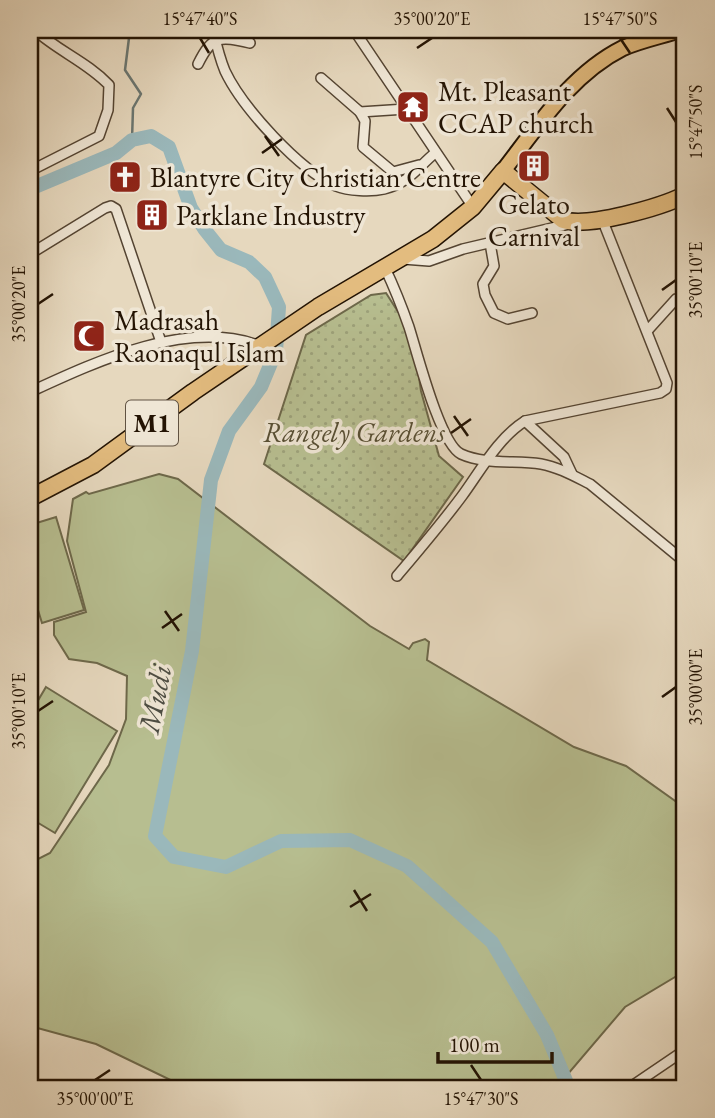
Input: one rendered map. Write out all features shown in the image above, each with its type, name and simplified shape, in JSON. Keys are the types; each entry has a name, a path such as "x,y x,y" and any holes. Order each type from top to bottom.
{"highway":[{"name":"M1","path":"30,498 93,464 318,307 433,239 473,207 503,171"},
{"path":"503,171 563,220 578,223 662,206 685,195"}],"main road":[{"path":"503,171 569,88 588,71 625,47 680,30"}],"street":[{"path":"30,171 99,136 107,110 109,85 97,72 35,30"},
{"path":"213,30 225,71 259,120 295,157 338,187 383,189 408,180 421,164 435,153"},
{"path":"280,30 282,33 296,30"},
{"path":"304,30 322,33"},
{"path":"354,30 473,207"},
{"path":"198,64 207,45 223,37 250,43"},
{"path":"321,78 360,112 365,121 363,147 373,157 393,172 421,164"},
{"path":"360,112 406,109"},
{"path":"30,254 105,208 111,206 116,209 161,342"},
{"path":"397,576 511,432 525,421 660,393 666,389 667,383 648,330 601,219"},
{"path":"401,259 429,261 490,243 578,223"},
{"path":"490,243 494,266 483,284 494,313 508,319 533,313"},
{"path":"385,268 408,325 433,403 451,444 462,454 488,460 541,464 590,484 685,562"},
{"path":"648,330 676,299 685,298"},
{"path":"30,392 80,369 161,342 208,338 265,343"},
{"path":"525,421 564,457 572,475"},
{"path":"629,1088 685,1050"}],"green space":[{"name":"Rangely Gardens","path":"386,293 413,335 421,391 439,456 463,477 404,561 264,464 306,335 371,295"},
{"path":"159,474 178,479 370,626 409,649 413,643 425,639 429,642 427,660 574,747 626,766 685,808 685,971 625,1007 556,1088 187,1088 96,1044 30,1026 30,863 50,853 109,765 126,719 127,676 97,663 69,659 54,635 54,622 86,612 67,541 73,499 86,492 89,494"},
{"path":"56,517 84,610 42,623 30,584 30,525"},
{"path":"46,687 117,731 55,833 30,818 30,714"}],"waterway":[{"path":"130,30 125,70 141,94 133,108 132,140"},
{"name":"Mudi","path":"30,189 116,153 132,140 151,136 169,147 191,208 205,230 221,250 249,262 265,277 279,307 276,351 261,387 229,431 211,480 192,651 155,836 174,857 226,867 281,841 350,840 407,866 492,942 547,1035 569,1088"}],"place":[{"name":"Mt. Pleasant CCAP church","path":"413,107"},
{"name":"Gelato Carnival","path":"534,166"},
{"name":"Blantyre City Christian Centre","path":"125,177"},
{"name":"Parklane Industry","path":"152,215"},
{"name":"Madrasah Raonaqul Islam","path":"89,336"}]}
